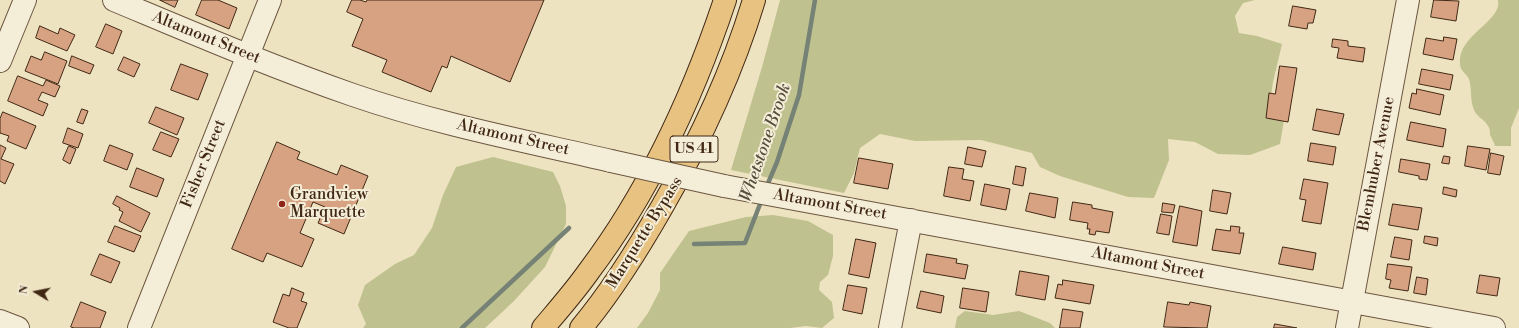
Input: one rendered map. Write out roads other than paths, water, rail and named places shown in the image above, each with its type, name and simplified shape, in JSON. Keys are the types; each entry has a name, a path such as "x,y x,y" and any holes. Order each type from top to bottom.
{"highway":[{"name":"Marquette Bypass","path":"543,328 589,272 631,210 684,107 706,56 725,0"},
{"name":"Marquette Bypass","path":"581,328 612,287 637,250 683,171 729,74 754,0"}],"street":[{"path":"0,61 25,0"},
{"name":"Altamont Street","path":"114,0 247,55 354,95 425,116 611,161 724,186 1494,328"},
{"name":"Fisher Street","path":"139,328 270,0"},
{"name":"Blemhuber Avenue","path":"1347,328 1408,0"},
{"path":"890,328 911,220"},
{"path":"0,321 18,328"}],"waterway":[{"name":"Whetstone Brook","path":"766,188 777,162 799,95 815,0"},
{"name":"Whetstone Brook","path":"694,244 745,243 762,199"},
{"name":"Whetstone Brook","path":"462,328 569,228"}],"place":[{"name":"Grandview Marquette","path":"282,204"}]}
